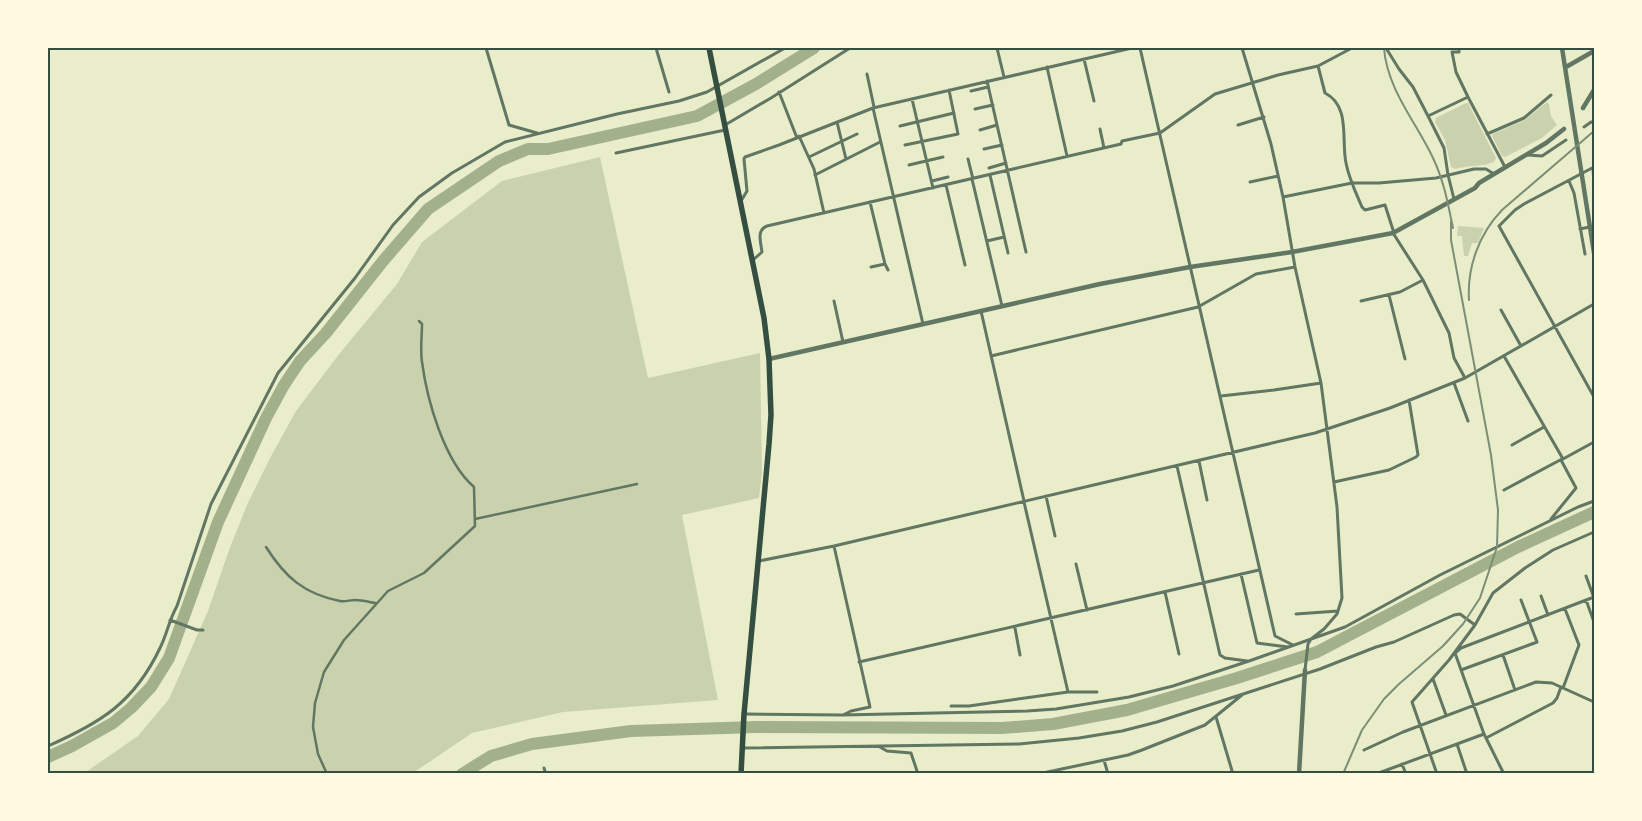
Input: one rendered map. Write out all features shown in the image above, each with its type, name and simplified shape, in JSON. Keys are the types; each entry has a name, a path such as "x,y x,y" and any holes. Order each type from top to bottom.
{"highway":[{"path":"709,48 753,261 769,359 770,434 744,716 741,774"}],"street":[{"path":"486,48 509,125 538,133"},
{"path":"656,48 669,92"},
{"path":"48,746 91,726 116,709 140,681 160,649 183,591 211,504 270,386 283,365 360,272 393,225 420,197 452,173 505,142 617,114 679,101 707,92 785,48"},
{"path":"616,153 725,128 850,48"},
{"path":"997,48 1004,77"},
{"path":"1111,48 1112,52"},
{"path":"741,202 747,191 745,157 874,108 1132,48"},
{"path":"1140,48 1275,636 1294,645"},
{"path":"1242,48 1264,117 1283,197 1295,268 1321,383 1334,482 1342,582 1342,598 1338,611 1324,629 1308,644 1299,774"},
{"path":"753,261 762,252 760,235 762,228 1121,144 1122,141 1160,133 1215,94 1253,82 1318,66 1352,48"},
{"path":"1386,48 1413,87 1444,148 1454,199"},
{"path":"1562,48 1594,253"},
{"path":"1459,50 1452,52 1454,65 1468,97 1505,168"},
{"path":"1566,67 1594,51"},
{"path":"1084,59 1094,101"},
{"path":"1318,66 1325,93 1336,102 1340,113 1345,133 1344,150 1346,163 1352,183 1364,209 1385,205 1394,233 1423,280 1449,333 1454,358 1465,378"},
{"path":"1047,67 1067,156"},
{"path":"866,74 923,324"},
{"path":"987,81 1026,252"},
{"path":"971,91 988,87"},
{"path":"904,145 958,134 948,90"},
{"path":"1583,108 1594,90"},
{"path":"780,92 798,137 809,157 824,213"},
{"path":"1487,134 1524,118 1550,95"},
{"path":"1428,116 1468,97"},
{"path":"912,99 933,188"},
{"path":"975,110 993,105"},
{"path":"900,126 954,113"},
{"path":"1238,125 1264,117"},
{"path":"837,122 846,159"},
{"path":"1584,127 1594,122"},
{"path":"980,130 997,125"},
{"path":"1100,129 1104,148"},
{"path":"769,359 1100,284 1394,233 1475,188 1479,182 1527,155 1564,129"},
{"path":"809,157 856,134"},
{"path":"1527,155 1542,156 1566,140"},
{"path":"815,175 880,142"},
{"path":"984,149 1002,145"},
{"path":"909,165 943,157"},
{"path":"968,159 1002,306"},
{"path":"989,168 1006,164"},
{"path":"1594,185 1594,167 1524,204 1499,226 1594,397"},
{"path":"1283,197 1352,183 1427,179 1474,169 1486,169 1494,174"},
{"path":"990,174 1008,253"},
{"path":"1250,182 1278,176"},
{"path":"932,181 948,177"},
{"path":"1569,180 1574,193 1585,254"},
{"path":"946,185 965,265"},
{"path":"870,202 888,270"},
{"path":"1580,229 1594,226"},
{"path":"987,241 1004,237"},
{"path":"871,267 885,264"},
{"path":"991,356 1200,306 1256,274 1295,268"},
{"path":"1361,301 1400,292 1423,280"},
{"path":"1389,295 1404,359"},
{"path":"834,301 843,342"},
{"path":"759,561 834,546 1024,502 1328,429 1465,378 1594,304"},
{"path":"981,310 1068,692"},
{"path":"1501,310 1521,346"},
{"path":"327,774 318,754 313,727 315,703 324,672 344,640 388,590 424,573 475,526 474,487 463,478 450,457 440,434 429,396 422,361 422,324 419,321"},
{"path":"1504,356 1576,488 1548,521"},
{"path":"1221,396 1321,383"},
{"path":"1454,383 1468,421"},
{"path":"1334,482 1389,470 1416,457 1418,454 1409,400"},
{"path":"1512,445 1544,427"},
{"path":"1504,490 1594,442"},
{"path":"1199,461 1207,500"},
{"path":"1177,466 1220,655 1225,658 1249,661"},
{"path":"475,519 637,484"},
{"path":"1046,496 1055,536"},
{"path":"744,716 842,716 1027,711 1129,697 1173,686 1345,627 1440,575 1548,521 1594,501"},
{"path":"1437,774 1412,702 1455,653 1475,625 1493,593 1525,568 1553,550 1594,532"},
{"path":"834,546 870,707 851,711 842,716"},
{"path":"266,547 277,564 289,577 305,589 342,602 356,600 375,603"},
{"path":"1076,564 1087,610"},
{"path":"859,662 1015,628 1259,570"},
{"path":"1240,574 1257,642 1288,647"},
{"path":"1455,653 1461,648 1594,598 1586,576"},
{"path":"1165,592 1180,654"},
{"path":"1541,596 1548,615"},
{"path":"1462,670 1537,642 1521,600"},
{"path":"1586,600 1594,622"},
{"path":"1376,774 1457,744 1485,736 1553,702 1557,698 1579,645 1566,609"},
{"path":"1296,614 1338,611"},
{"path":"743,748 1011,744 1079,738 1157,722 1305,672 1353,658 1454,615 1460,614 1475,625"},
{"path":"171,621 197,630 203,630"},
{"path":"1015,628 1020,655"},
{"path":"1455,653 1485,736 1504,774"},
{"path":"1503,655 1515,690"},
{"path":"1433,678 1446,715"},
{"path":"1364,750 1420,725 1532,683 1545,681 1594,702"},
{"path":"951,706 968,706 1068,692 1097,692"},
{"path":"1038,774 1128,755 1142,750 1205,725 1243,694"},
{"path":"1216,717 1232,774"},
{"path":"1457,744 1467,774"},
{"path":"878,746 887,751 911,753 918,774"},
{"path":"1104,760 1108,774"},
{"path":"1402,764 1406,774"},
{"path":"544,768 546,774"}],"green space":[{"path":"1547,102 1551,116 1557,125 1542,138 1505,157 1502,156 1492,136 1493,134 1525,120"},
{"path":"1468,103 1496,158 1494,162 1489,164 1455,169 1451,167 1445,140 1435,122 1436,118"},
{"path":"600,157 648,378 760,353 762,473 759,498 682,515 718,700 563,712 472,733 413,773 83,774 138,736 169,699 208,611 247,505 296,411 340,353 397,284 422,242 502,181"},
{"path":"1458,226 1484,228 1478,243 1472,243 1468,256 1464,256 1462,236 1457,236"}],"waterway":[{"path":"48,757 113,723 151,687 169,658 218,522 266,418 284,385 300,361 326,333 383,261 428,209 499,161 528,149 548,149 697,116 756,84 814,48"},
{"path":"462,774 491,756 532,744 631,731 756,727 1002,728 1053,724 1127,710 1237,678 1317,652 1518,547 1594,512"}],"railway":[{"path":"1384,48 1386,63 1396,91 1437,167 1453,228"},
{"path":"1469,300 1472,263 1481,240 1494,219 1594,131"},
{"path":"1343,774 1362,730 1384,699 1443,646 1463,624 1480,598 1497,547 1498,510 1491,455 1451,240 1451,221"}]}
